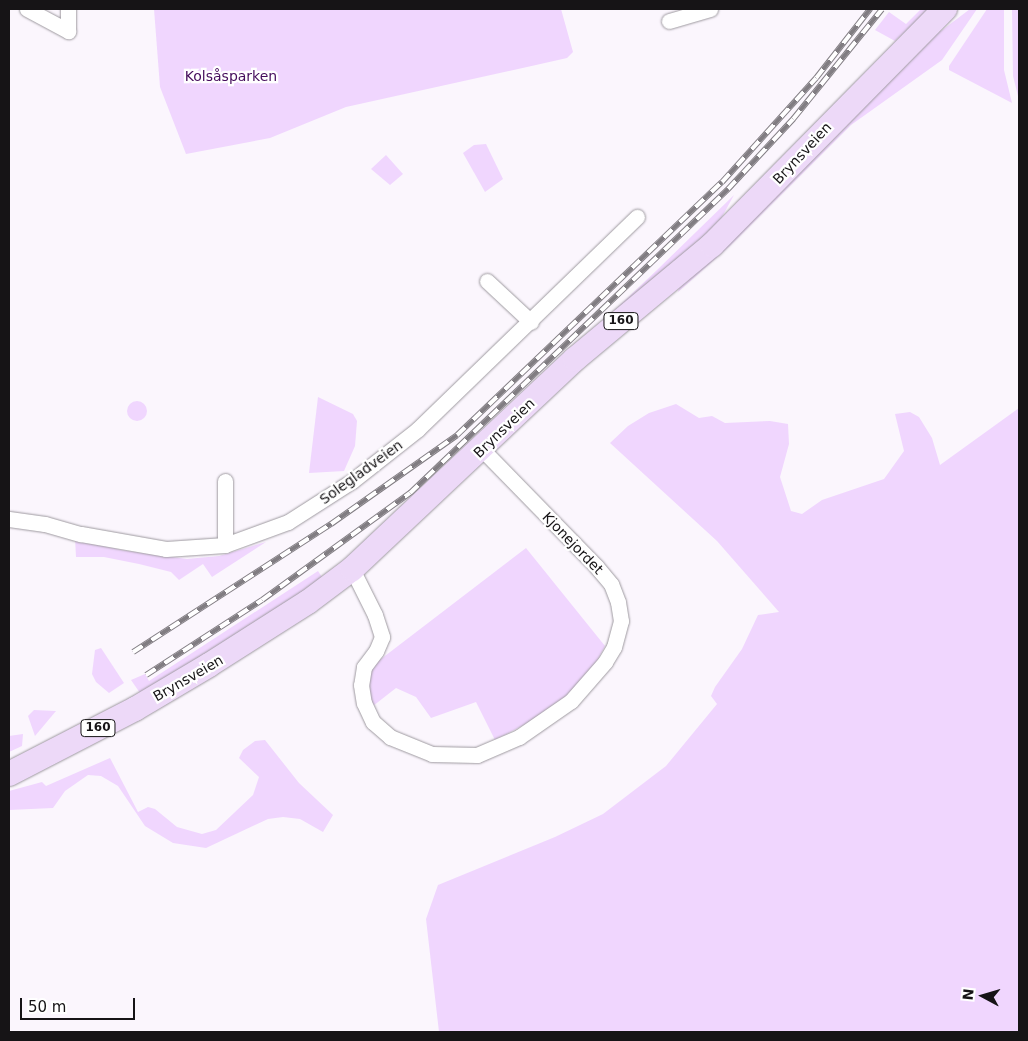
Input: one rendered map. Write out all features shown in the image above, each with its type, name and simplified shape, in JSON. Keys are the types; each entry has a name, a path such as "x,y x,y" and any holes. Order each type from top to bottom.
{"main road":[{"name":"Brynsveien","path":"9,774 135,709 209,666 308,602 352,569 576,359 712,245 884,68 945,9"}],"street":[{"path":"27,9 68,31 68,9"},
{"path":"669,21 710,9"},
{"name":"Solegladveien","path":"9,519 60,527 81,534 166,549 225,545 288,522 352,481 424,424 637,217"},
{"path":"487,281 531,322"},
{"name":"Kjonejordet","path":"352,569 372,608 382,637 376,651 364,667 361,685 364,703 373,722 390,737 432,754 477,755 519,737 571,701 605,662 614,647 621,622 618,602 611,584 596,566 482,449"},
{"path":"224,480 225,545"}],"green space":[{"name":"Kolsåsparken","path":"154,9 561,9 573,52 567,58 346,107 270,138 186,154 160,87"},
{"path":"921,9 930,9 895,41 875,30 889,12 906,24"},
{"path":"970,9 977,9 942,60 851,125 730,246 678,292 680,284 939,29 941,31"},
{"path":"987,9 1004,9 1004,70 1012,103 949,70 949,66"},
{"path":"1012,9 1019,9 1019,100 1013,76"},
{"path":"486,144 503,179 485,192 463,153 474,145"},
{"path":"386,155 403,174 390,185 371,169"},
{"path":"734,195 717,226 604,320 657,270"},
{"path":"318,397 353,414 357,421 355,446 344,471 309,473"},
{"path":"133,401 141,401 147,407 147,415 141,421 133,421 127,415 127,407"},
{"path":"676,404 699,418 712,416 725,423 770,421 788,424 789,444 780,477 791,511 802,514 822,500 884,479 904,451 895,414 910,412 919,417 932,438 940,465 1019,408 1019,1032 439,1032 426,919 438,885 555,837 603,814 666,766 717,704 711,696 715,687 742,649 758,615 779,612 717,541 610,443 628,426 649,413"},
{"path":"75,538 121,550 187,559 219,556 266,542 212,577 203,564 179,580 171,572 139,564 104,557 76,557"},
{"path":"526,548 605,646 594,667 572,694 539,717 495,740 476,702 431,718 416,697 396,688 373,706 364,672"},
{"path":"318,571 324,580 303,595 140,693 131,680 145,674 149,681"},
{"path":"101,648 124,683 109,693 96,682 92,674 95,650"},
{"path":"34,710 56,711 35,736 28,716"},
{"path":"23,734 22,746 9,752 9,736"},
{"path":"265,740 299,783 333,815 323,832 300,819 283,817 268,819 206,848 173,843 145,826 118,786 101,776 88,775 65,791 53,808 9,810 9,791 42,782 46,786 110,758 138,812 148,807 155,809 177,827 202,834 216,830 253,795 259,777 239,758 243,750 255,741"}],"railway":[{"path":"133,652 331,524 457,435 722,182 816,78 870,9"},
{"path":"146,675 262,600 410,493 728,189 793,119 882,9"}]}
